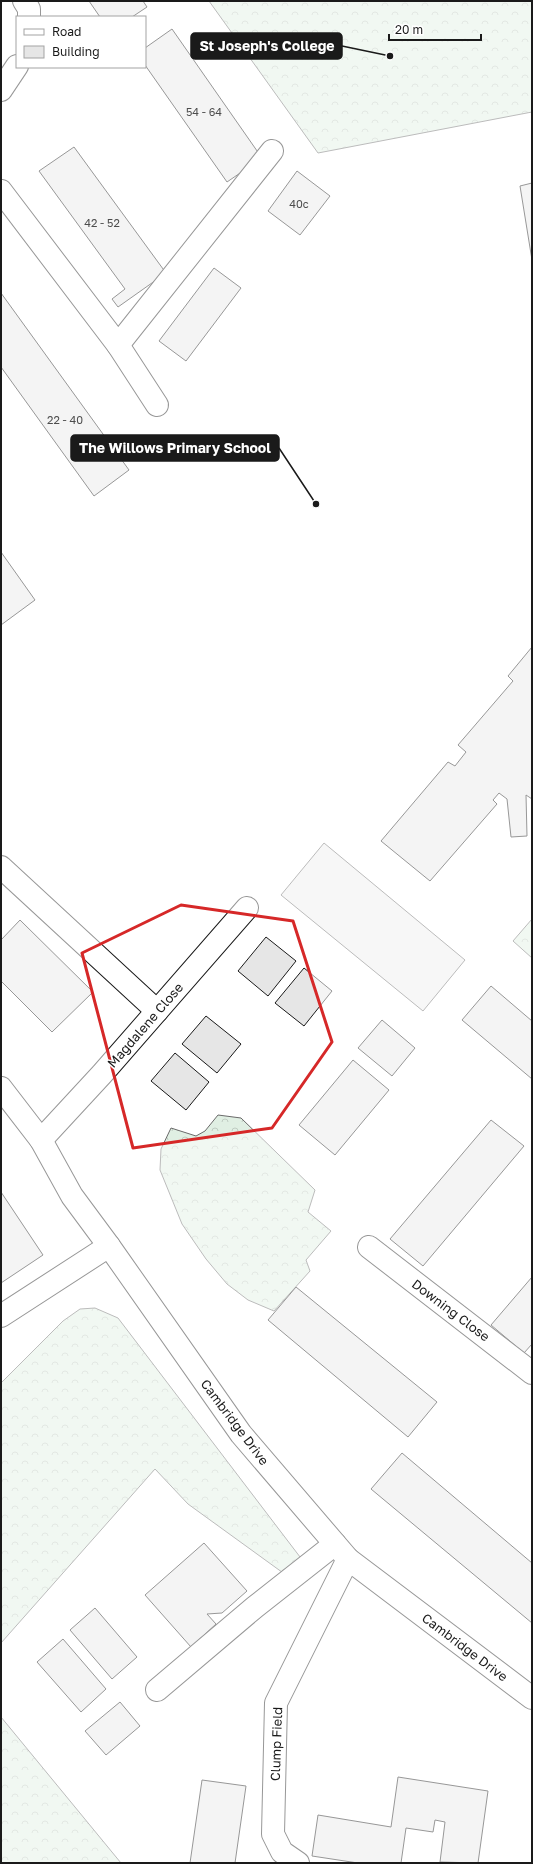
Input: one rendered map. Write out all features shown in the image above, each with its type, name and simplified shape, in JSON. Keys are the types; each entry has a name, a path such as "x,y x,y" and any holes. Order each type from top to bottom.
{"street":[{"path":"24,1 29,9 29,16"},
{"path":"1,90 16,68"},
{"path":"118,345 272,151"},
{"path":"1,191 118,345 157,405"},
{"path":"1,867 157,1011"},
{"name":"Magdalene Close","path":"41,1140 102,1074 247,908"},
{"name":"Cambridge Drive","path":"1,1088 41,1140 72,1196 109,1246 240,1434 341,1552 532,1698"},
{"path":"1,1316 109,1246"},
{"name":"Downing Close","path":"369,1247 532,1373"},
{"path":"157,1690 255,1607 341,1552"},
{"name":"Clump Field","path":"298,1863 282,1852 274,1834 276,1703 341,1552"}],"highlighted area":[{"path":"181,905 293,921 332,1042 272,1128 133,1148 82,953"}],"green space":[{"path":"209,1 532,1 532,112 318,153"},
{"path":"532,919 532,958 513,941"},
{"path":"218,1115 241,1118 315,1190 308,1212 331,1231 306,1260 310,1271 274,1311 248,1300 227,1284 206,1259 182,1224 160,1170 161,1149 171,1128 196,1136 205,1131"},
{"path":"95,1308 118,1318 313,1574 297,1583 188,1504 155,1469 1,1643 1,1383 63,1321 80,1309"},
{"path":"1,1717 121,1863 1,1863"}],"shaded area":[{"path":"324,843 465,960 423,1011 281,895"}],"building":[{"path":"89,1 143,1 147,7 134,16 99,16"},
{"path":"172,29 262,158 227,182 146,66 146,47"},
{"path":"74,147 166,273 118,307 112,299 125,289 39,171"},
{"path":"297,171 330,196 300,235 268,211"},
{"path":"532,183 532,260 520,186"},
{"path":"214,268 241,288 186,361 159,341"},
{"path":"1,293 129,470 94,496 1,367"},
{"path":"1,552 35,600 1,625"},
{"path":"532,647 532,799 526,795 527,836 511,837 507,799 499,793 493,800 497,804 430,881 381,841 448,762 455,766 466,752 458,745 513,681 508,676"},
{"path":"20,920 93,992 52,1032 1,981 1,940"},
{"path":"266,937 296,961 268,996 238,971"},
{"path":"304,968 332,991 304,1026 275,1003"},
{"path":"491,986 532,1021 532,1079 462,1020"},
{"path":"206,1016 241,1044 217,1073 182,1044"},
{"path":"382,1020 415,1048 392,1076 358,1048"},
{"path":"175,1053 209,1082 186,1110 151,1081"},
{"path":"353,1060 389,1090 335,1155 299,1125"},
{"path":"491,1120 524,1146 423,1266 390,1239"},
{"path":"1,1192 43,1255 1,1283"},
{"path":"532,1277 532,1344 524,1353 491,1325"},
{"path":"296,1287 437,1402 408,1437 268,1320"},
{"path":"402,1453 532,1563 532,1623 371,1489"},
{"path":"204,1543 247,1591 222,1613 207,1614 216,1624 191,1647 145,1595"},
{"path":"95,1608 137,1657 112,1679 70,1630"},
{"path":"63,1639 106,1689 81,1712 37,1662"},
{"path":"120,1702 140,1726 106,1755 85,1731"},
{"path":"398,1777 488,1791 478,1863 440,1862 445,1822 435,1820 433,1832 406,1828 401,1863 358,1863 312,1856 318,1815 391,1827"},
{"path":"202,1780 246,1786 235,1863 190,1863"}],"place":[{"name":"St Joseph's College","path":"390,56"},
{"name":"The Willows Primary School","path":"316,504"}]}
